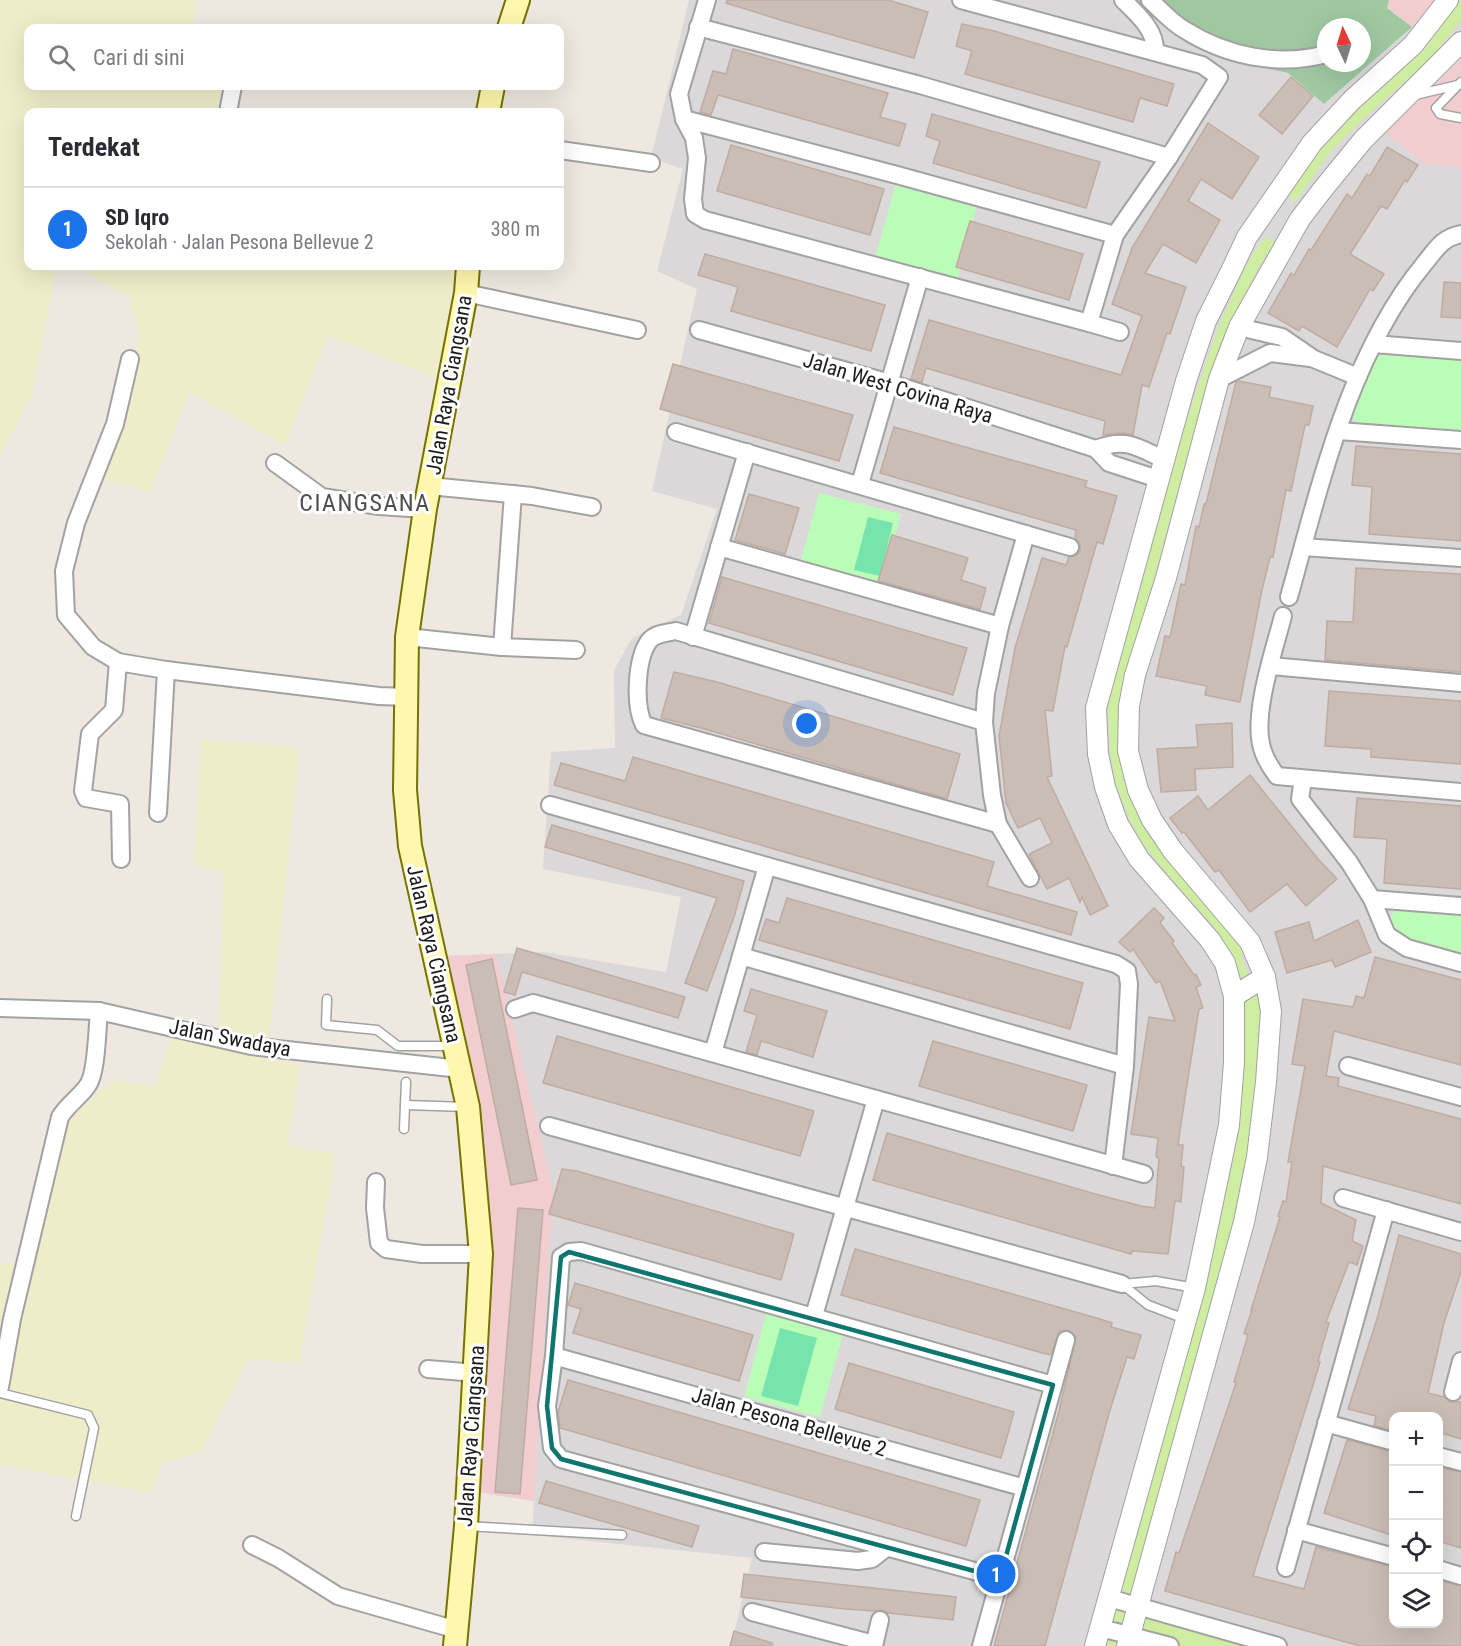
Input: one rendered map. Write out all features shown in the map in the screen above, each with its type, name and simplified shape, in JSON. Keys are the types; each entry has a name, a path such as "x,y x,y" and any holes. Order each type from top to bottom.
{"main road":[{"path":"510,24 518,0"},
{"path":"489,108 492,90"},
{"name":"Jalan Raya Ciangsana","path":"456,1638 466,1526 481,1254 468,1107 410,846 405,790 407,637 425,509 466,293 468,270"}],"street":[{"path":"707,0 679,94 684,119 694,138 697,158 693,199 695,214 705,220 1120,332"},
{"path":"961,0 1202,65 1219,77 1169,157 1115,235 1089,323"},
{"path":"1124,0 1154,37 1155,52"},
{"path":"1150,0 1184,30 1240,53 1273,61 1317,57"},
{"path":"1170,1646 1098,1637 1195,1288 1229,1125 1234,1062 1234,996 1225,963 1210,940 1139,859 1118,824 1105,787 1098,754 1096,708 1186,381 1206,321 1247,237 1312,143 1352,100 1413,45 1446,1"},
{"path":"698,27 920,85 1169,157"},
{"path":"1128,1641 1244,1222 1257,1157 1271,1011 1266,977 1250,942 1173,851 1152,820 1138,790 1128,751 1130,706 1135,675 1166,578 1219,379 1239,327 1300,219 1364,140 1461,42"},
{"path":"229,108 232,90"},
{"path":"684,119 1115,235"},
{"path":"564,151 651,163"},
{"path":"1272,200 1300,219"},
{"path":"1289,597 1321,480 1358,377 1406,286 1445,238 1461,234"},
{"path":"860,484 921,278"},
{"path":"466,293 638,330"},
{"path":"1239,327 1282,337 1314,359 1358,377"},
{"name":"Jalan West Covina Raya","path":"699,330 890,383 1096,449 1109,463 1158,479"},
{"path":"1374,344 1461,351"},
{"path":"1219,379 1270,352 1314,359"},
{"path":"130,359 115,424 76,523 64,571 66,615 93,647 118,662 379,696 408,697"},
{"path":"1339,431 1461,440"},
{"path":"676,432 1070,547"},
{"name":"Jalan West Covina Raya","path":"1096,449 1113,442 1135,446 1163,459"},
{"path":"693,637 747,452"},
{"path":"275,463 322,497 379,506 425,509"},
{"path":"430,486 513,494 592,507"},
{"path":"502,647 513,494"},
{"path":"1026,534 999,626 986,693 984,722 992,795 998,824 1029,878"},
{"path":"719,547 999,626"},
{"path":"1303,547 1461,558"},
{"path":"1283,616 1259,717 1261,746 1267,764 1277,776 1461,792"},
{"path":"984,722 676,631 659,634 650,640 643,655 639,674 639,715 644,725 998,824"},
{"path":"407,637 502,647 576,650"},
{"path":"118,662 114,710 90,734 83,791 86,798 120,804 122,859"},
{"path":"1270,666 1461,682"},
{"path":"158,813 166,670"},
{"path":"1303,779 1300,799 1349,862 1372,899 1387,935 1407,948 1461,963"},
{"path":"550,805 1116,964 1127,971 1129,984 1125,1066 1113,1166"},
{"path":"713,1053 767,866"},
{"path":"1372,899 1461,906"},
{"path":"741,956 1125,1066"},
{"path":"1234,996 1266,977"},
{"path":"515,1009 533,1003 1143,1174"},
{"name":"Jalan Swadaya","path":"0,1008 99,1011 251,1046 460,1069"},
{"path":"0,1388 6,1317 60,1117 68,1105 88,1086 93,1074 99,1011"},
{"path":"1348,1066 1461,1097"},
{"path":"814,1316 876,1099"},
{"path":"549,1126 1122,1284"},
{"path":"376,1182 375,1208 379,1243 386,1249 422,1254 481,1254"},
{"path":"1343,1198 1461,1232"},
{"path":"1286,1568 1386,1210"},
{"path":"1000,1578 561,1459 552,1448 547,1406 554,1356 561,1257 569,1251 581,1251 1053,1386"},
{"path":"981,1646 1066,1340"},
{"name":"Jalan Pesona Bellevue 2","path":"554,1356 1025,1488"},
{"path":"1453,1392 1461,1361"},
{"path":"428,1369 476,1372"},
{"path":"1326,1423 1389,1442"},
{"path":"1443,1457 1461,1462"},
{"path":"1296,1530 1389,1556"},
{"path":"252,1545 278,1558 338,1596 456,1638"},
{"path":"764,1552 858,1561 872,1559 886,1548"},
{"path":"1443,1570 1461,1575"},
{"path":"1109,1598 1278,1646"},
{"path":"752,1612 874,1645 880,1620"}],"lane":[{"path":"1405,98 1460,84"},
{"path":"1460,84 1436,108 1440,114 1461,118"},
{"path":"327,999 326,1025 377,1030 399,1046 456,1046"},
{"path":"404,1129 406,1082"},
{"path":"405,1105 468,1107"},
{"path":"1122,1284 1156,1281 1195,1288"},
{"path":"1122,1284 1148,1305 1185,1319"},
{"path":"0,1394 88,1415 93,1422 94,1428 76,1516"},
{"path":"466,1526 622,1535"}],"highlighted area":[{"path":"569,1252 1053,1385 1000,1578 561,1459 552,1448 547,1406 561,1257"}],"shaded area":[{"path":"0,0 198,0 193,24 24,24 24,90 237,90 234,108 24,108 24,270 56,270 32,394 0,456"},
{"path":"689,0 1130,0 1239,62 1288,73 1324,104 1361,72 1371,72 1371,63 1412,27 1387,7 1389,0 1461,0 1461,1646 731,1646 752,1558 532,1535 534,1501 477,1492 491,1282 481,1127 443,956 544,952 666,972 681,897 543,869 551,752 615,748 614,670 632,638 681,615 717,509 652,491 697,289 657,271 683,169 651,158"},
{"path":"1389,0 1436,0 1412,27 1387,7"},
{"path":"1461,59 1461,167 1424,164 1385,132"},
{"path":"82,270 455,270 438,379 328,336 285,445 189,392 150,492 102,479 140,332 129,297"},
{"path":"201,739 300,748 267,1059 301,1065 287,1145 336,1154 299,1364 249,1358 201,1451 161,1464 153,1493 0,1465 0,1263 27,1266 63,1126 112,1080 155,1086 171,1037 218,1045 224,873 194,865"},
{"path":"496,954 553,1189 534,1501 477,1492 491,1282 481,1127 443,956"}],"green space":[{"path":"1130,0 1389,0 1387,8 1412,27 1371,63 1371,18 1317,18 1317,72 1361,72 1324,104 1288,73 1239,62 1189,44"},
{"path":"1461,0 1461,20 1431,58 1331,151 1296,201 1291,200 1290,190 1322,144 1422,51"},
{"path":"896,183 977,205 957,280 875,258"},
{"path":"1264,238 1272,239 1273,244 1256,272 1229,332 1188,453 1119,707 1127,781 1245,951 1241,956 1249,978 1242,980 1234,957 1216,929 1162,868 1141,841 1129,818 1116,784 1110,751 1108,706 1177,449 1218,328 1245,267"},
{"path":"1387,352 1461,360 1461,433 1362,427 1354,420 1351,413 1375,358"},
{"path":"819,493 901,514 881,590 799,568"},
{"path":"868,517 893,523 880,576 854,570"},
{"path":"1409,907 1461,912 1461,955 1410,942 1392,929 1390,917 1396,909"},
{"path":"1265,977 1264,1104 1138,1607 1274,1646 1170,1646 1132,1636 1129,1646 1095,1646 1211,1216 1234,996"},
{"path":"767,1310 844,1331 820,1417 744,1397"},
{"path":"780,1328 817,1338 798,1406 761,1396"}],"building":[{"path":"727,0 888,0 928,12 914,58 787,22 726,3"},
{"path":"962,24 994,31 1174,84 1167,106 1140,98 1133,122 965,74 972,51 956,46"},
{"path":"733,49 888,93 880,117 906,124 899,146 718,95 711,115 700,112 713,71 726,74"},
{"path":"1291,77 1313,96 1282,134 1259,115"},
{"path":"932,114 1100,162 1086,208 933,163 940,141 926,136"},
{"path":"1208,123 1259,157 1232,199 1201,179 1188,201 1220,220 1196,263 1163,244 1145,273 1186,287 1170,334 1167,333 1149,387 1142,385 1133,435 1123,433 1103,435 1105,421 926,368 922,382 911,379 929,320 1121,375 1142,316 1112,304 1132,248"},
{"path":"731,145 884,189 870,235 717,191"},
{"path":"1387,147 1418,165 1407,182 1405,180 1387,209 1381,206 1350,254 1384,274 1373,291 1370,289 1337,347 1302,326 1299,331 1268,313 1291,273 1294,275 1347,194 1352,198 1367,174 1370,176"},
{"path":"970,221 1083,254 1069,300 956,267"},
{"path":"705,254 885,305 871,351 731,311 738,287 698,275"},
{"path":"1444,282 1461,283 1461,318 1441,317"},
{"path":"673,364 853,415 839,461 660,409"},
{"path":"1238,381 1271,387 1269,397 1313,406 1309,425 1305,425 1291,491 1286,490 1273,557 1270,557 1262,590 1240,702 1205,695 1207,686 1156,676 1165,636 1170,637 1181,584 1185,585 1196,526 1199,527 1204,504 1206,504"},
{"path":"894,427 1087,481 1085,487 1117,496 1103,544 1097,542 1067,647 1065,646 1053,711 1045,710 1052,776 1047,777 1108,906 1090,915 1082,897 1080,902 1069,878 1047,889 1034,864 1029,854 1052,843 1040,818 1018,828 1006,803 999,736 1015,648 1042,558 1066,565 1069,557 1077,555 1080,550 1080,544 1075,538 1076,530 880,473"},
{"path":"1356,446 1461,454 1461,541 1369,534 1372,487 1352,485"},
{"path":"749,494 799,508 785,554 735,540"},
{"path":"892,535 968,558 961,580 986,588 980,609 878,581"},
{"path":"1356,568 1461,574 1461,672 1325,660 1327,621 1353,622"},
{"path":"722,577 967,648 953,695 709,623"},
{"path":"674,672 717,682 960,754 947,799 661,718"},
{"path":"1329,691 1461,701 1461,764 1371,757 1371,749 1325,746"},
{"path":"1232,723 1233,767 1195,769 1196,790 1161,792 1157,749 1198,747 1196,725"},
{"path":"633,757 994,862 987,886 1077,912 1071,935 554,785 561,763 625,781"},
{"path":"1250,775 1337,879 1306,906 1287,884 1250,912 1219,870 1215,872 1170,818 1198,796 1208,810"},
{"path":"1357,798 1461,806 1461,889 1384,883 1387,839 1354,837"},
{"path":"552,825 744,881 734,917 707,991 685,983 717,898 545,847"},
{"path":"787,898 1083,983 1070,1029 759,940 766,919 779,923"},
{"path":"1154,908 1164,918 1160,923 1174,941 1172,943 1194,975 1196,974 1201,985 1196,987 1203,1008 1199,1009 1178,1145 1183,1145 1181,1202 1175,1201 1168,1254 1132,1251 1131,1254 873,1180 887,1133 1095,1194 1155,1208 1159,1158 1156,1157 1158,1138 1131,1134 1149,1017 1175,1021 1160,981 1156,983 1133,949 1130,952 1119,942"},
{"path":"1358,920 1371,952 1335,967 1332,960 1287,973 1275,932 1309,922 1314,941"},
{"path":"517,948 685,997 678,1018 522,972 515,995 504,992"},
{"path":"1375,957 1461,980 1461,1065 1334,1031 1326,1076 1339,1078 1338,1086 1461,1119 1461,1204 1323,1166 1321,1203 1356,1220 1352,1241 1363,1246 1357,1265 1349,1262 1326,1322 1329,1323 1318,1361 1320,1362 1253,1576 1304,1589 1316,1547 1389,1566 1389,1628 1443,1628 1443,1581 1461,1586 1461,1646 1360,1646 1165,1591 1176,1552 1179,1553 1236,1383 1234,1382 1248,1335 1244,1333 1280,1217 1278,1216 1283,1201 1286,1202 1292,1162 1288,1162 1305,1066 1292,1064 1303,999 1353,1007 1356,996 1364,998"},
{"path":"492,959 537,1180 511,1185 466,965"},
{"path":"751,989 827,1011 813,1057 761,1041 757,1055 746,1052 757,1015 744,1011"},
{"path":"557,1036 814,1111 800,1156 543,1083"},
{"path":"933,1041 1087,1085 1073,1131 919,1086"},
{"path":"562,1169 577,1171 794,1234 781,1280 549,1214"},
{"path":"518,1208 543,1210 520,1494 495,1492"},
{"path":"1399,1235 1461,1254 1461,1272 1444,1323 1428,1393 1444,1397 1450,1402 1461,1402 1461,1439 1443,1434 1443,1412 1389,1412 1389,1430 1374,1426 1376,1416 1348,1409 1377,1319"},
{"path":"855,1249 1100,1319 1112,1323 1111,1327 1141,1335 1134,1359 1127,1357 1110,1410 1045,1646 994,1646 1059,1411 1076,1337 1068,1330 1059,1332 1051,1355 841,1295"},
{"path":"575,1283 753,1335 739,1381 573,1333 581,1309 568,1305"},
{"path":"849,1363 1014,1412 1001,1458 835,1409"},
{"path":"568,1380 980,1500 966,1546 560,1428 558,1412"},
{"path":"1347,1440 1389,1451 1389,1534 1324,1513"},
{"path":"1443,1468 1461,1472 1461,1548 1443,1543"},
{"path":"546,1481 699,1526 692,1547 539,1503"},
{"path":"744,1574 956,1597 953,1620 888,1613 882,1610 845,1609 741,1597"},
{"path":"734,1631 772,1643 772,1646 730,1646"}],"place":[{"name":"SD Iqro","path":"996,1574"}],"district":[{"name":"CIANGSANA","path":"365,503"}]}
